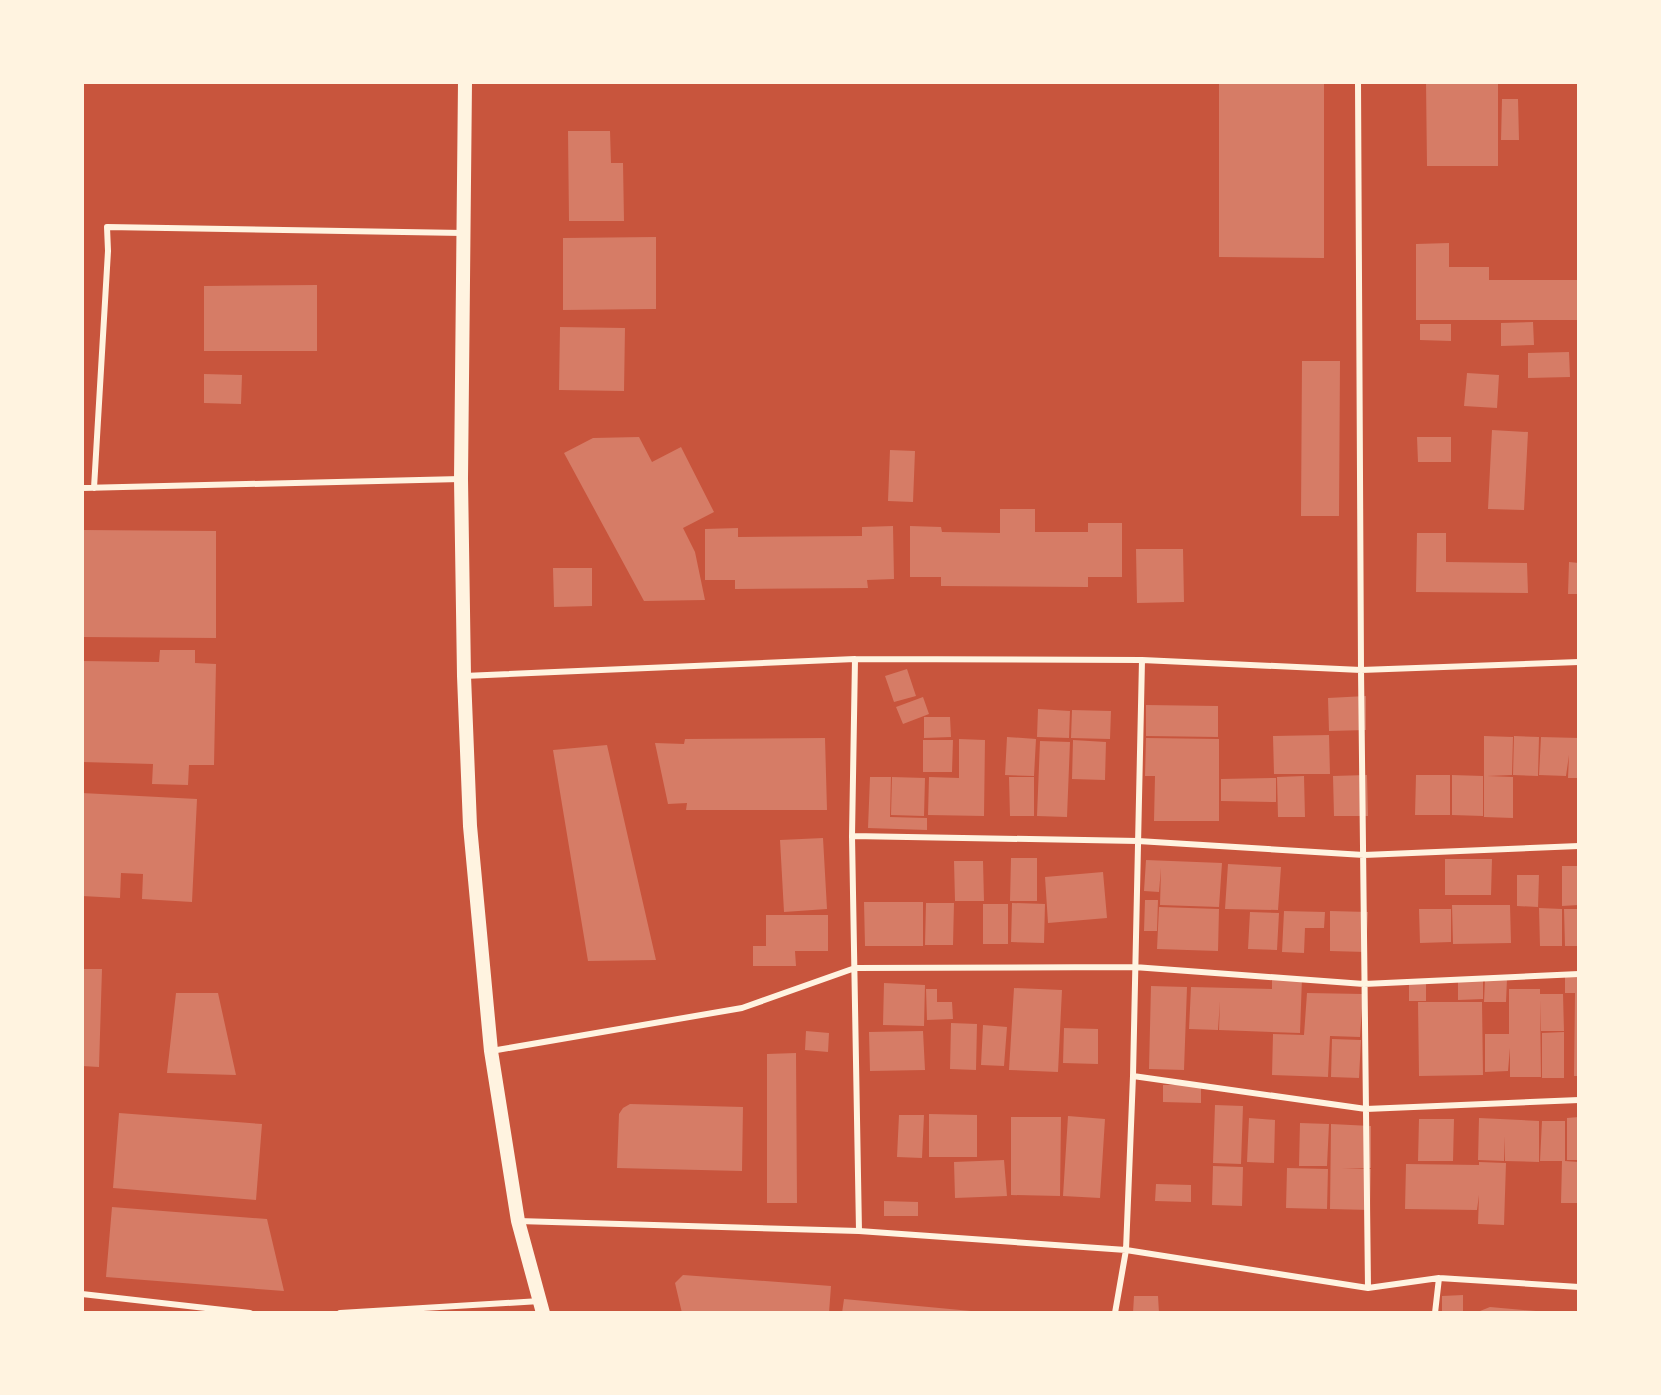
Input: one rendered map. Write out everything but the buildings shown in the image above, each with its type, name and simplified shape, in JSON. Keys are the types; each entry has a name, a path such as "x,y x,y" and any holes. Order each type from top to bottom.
{"street":[{"path":"465,82 461,479 470,826 491,1051 518,1221 541,1307"}],"lane":[{"path":"1358,82 1368,1288"},
{"path":"94,488 107,227 463,233"},
{"path":"82,488 461,479"},
{"path":"464,676 855,659 1142,660 1361,670 1579,662"},
{"path":"855,659 852,836 859,1231"},
{"path":"1115,1313 1126,1250 1142,660"},
{"path":"852,836 1138,841 1364,855 1579,846"},
{"path":"491,1051 742,1008 855,968 1134,967 1364,984 1579,974"},
{"path":"1133,1076 1366,1109 1579,1100"},
{"path":"518,1221 859,1231 1126,1250 1368,1288 1439,1278 1579,1287"},
{"path":"1435,1313 1439,1278"},
{"path":"82,1294 250,1313"},
{"path":"340,1313 541,1307"}]}
